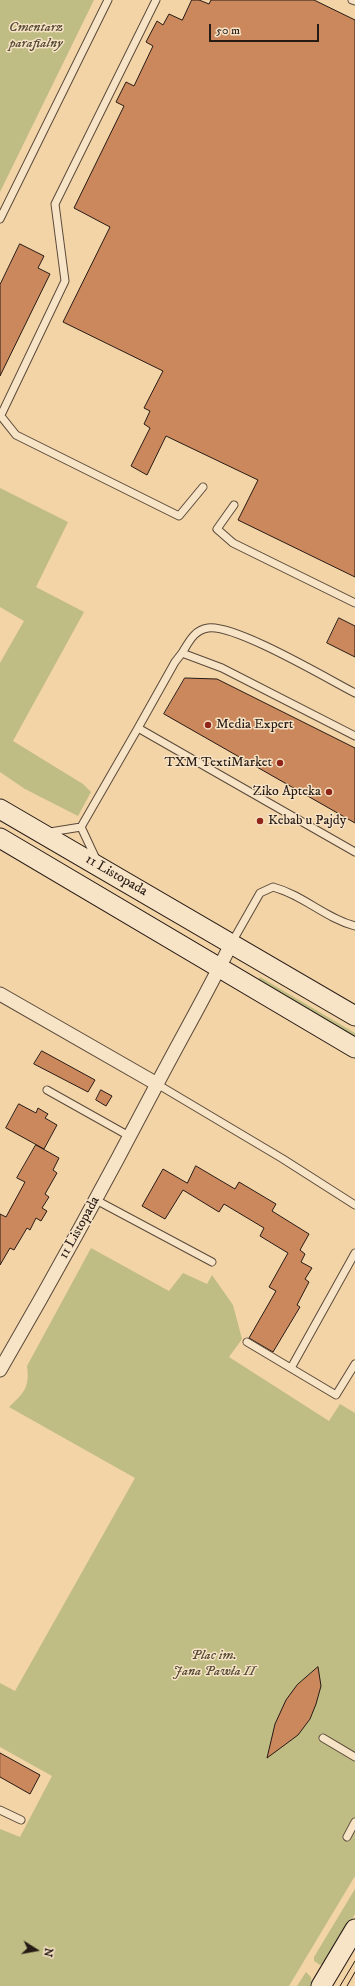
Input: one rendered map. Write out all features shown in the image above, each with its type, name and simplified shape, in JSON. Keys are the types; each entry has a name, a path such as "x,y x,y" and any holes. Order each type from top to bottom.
{"main road":[{"name":"11 Listopada","path":"0,809 355,1016"},
{"name":"11 Listopada","path":"0,838 219,969 355,1048"},
{"path":"321,1986 355,1929"}],"street":[{"name":"11 Listopada","path":"0,1370 96,1200 232,944"},
{"path":"0,994 157,1084"}],"lane":[{"path":"0,219 108,0"},
{"path":"156,0 55,204 65,281 0,415 16,435 179,516 204,487"},
{"path":"234,504 217,529 233,544 355,603"},
{"path":"39,833 59,832 81,827 175,662 195,634 206,628 218,628 235,633 276,652 355,693"},
{"path":"182,652 222,668 355,736"},
{"path":"138,728 355,852"},
{"path":"81,827 99,866"},
{"path":"232,944 260,894 273,887 288,891 340,922 355,926"},
{"path":"157,1084 355,1205"},
{"path":"47,1090 129,1136"},
{"path":"96,1200 212,1262"},
{"path":"291,1368 355,1253"},
{"path":"247,1342 336,1394 355,1364"},
{"path":"322,1738 355,1757"},
{"path":"0,1810 21,1820"},
{"path":"346,1837 355,1822"}],"green space":[{"name":"Cmentarz parafialny","path":"0,0 94,0 0,192"},
{"path":"0,488 68,522 36,587 84,612 13,741 83,784 91,792 78,816 25,789 0,772 0,663 24,621 0,607"},
{"path":"260,977 355,1033 355,1040 257,982"},
{"name":"Plac im. Jana Pawła II","path":"91,1248 169,1291 183,1273 207,1284 212,1275 233,1305 242,1339 229,1357 329,1421 340,1404 355,1413 355,1876 289,1986 0,1986 0,1829 20,1837 52,1776 0,1747 0,1683 15,1691 135,1478 9,1407 19,1398 25,1389 28,1379 27,1366"},
{"path":"355,1889 355,1914 327,1962 320,1965 314,1961 314,1957"},
{"path":"306,1972 311,1977 312,1986 297,1986"}],"building":[{"path":"192,0 199,0 209,4 211,0 314,0 355,20 355,577 238,520 258,480 166,436 147,475 131,466 150,428 144,424 150,411 144,408 163,371 63,322 110,227 74,208 124,106 116,102 126,82 134,86 153,46 146,42 157,21 163,25 169,14 182,20"},
{"path":"20,244 44,256 38,268 50,274 0,376 0,285"},
{"path":"339,618 355,626 355,657 327,643"},
{"path":"185,678 217,679 355,748 355,823 164,714"},
{"path":"42,1051 95,1080 88,1092 34,1064"},
{"path":"101,1090 112,1096 106,1106 96,1100"},
{"path":"19,1104 36,1113 38,1108 48,1114 45,1118 57,1125 44,1149 6,1128"},
{"path":"36,1145 59,1158 53,1170 57,1173 45,1194 49,1197 42,1208 47,1211 41,1221 36,1218 30,1230 27,1228 14,1250 10,1248 0,1265 0,1214 6,1217 25,1182 17,1178"},
{"path":"196,1166 235,1189 239,1182 276,1204 272,1211 309,1234 300,1250 305,1254 301,1262 312,1268 305,1279 309,1282 297,1305 300,1307 273,1352 249,1338 276,1291 269,1287 288,1253 260,1236 264,1228 224,1204 219,1212 183,1190 165,1219 142,1206 163,1169 187,1183"},
{"path":"318,1667 321,1686 310,1719 298,1735 267,1758 275,1724 286,1700 297,1685"},
{"path":"0,1753 40,1775 30,1794 0,1777"}],"tram line":[{"path":"340,1986 355,1961"},
{"path":"347,1986 355,1972"}],"place":[{"name":"Media Expert","path":"208,725"},
{"name":"TXM TextiMarket","path":"280,763"},
{"name":"Ziko Apteka","path":"329,792"},
{"name":"Kebab u Pajdy","path":"260,821"}]}
